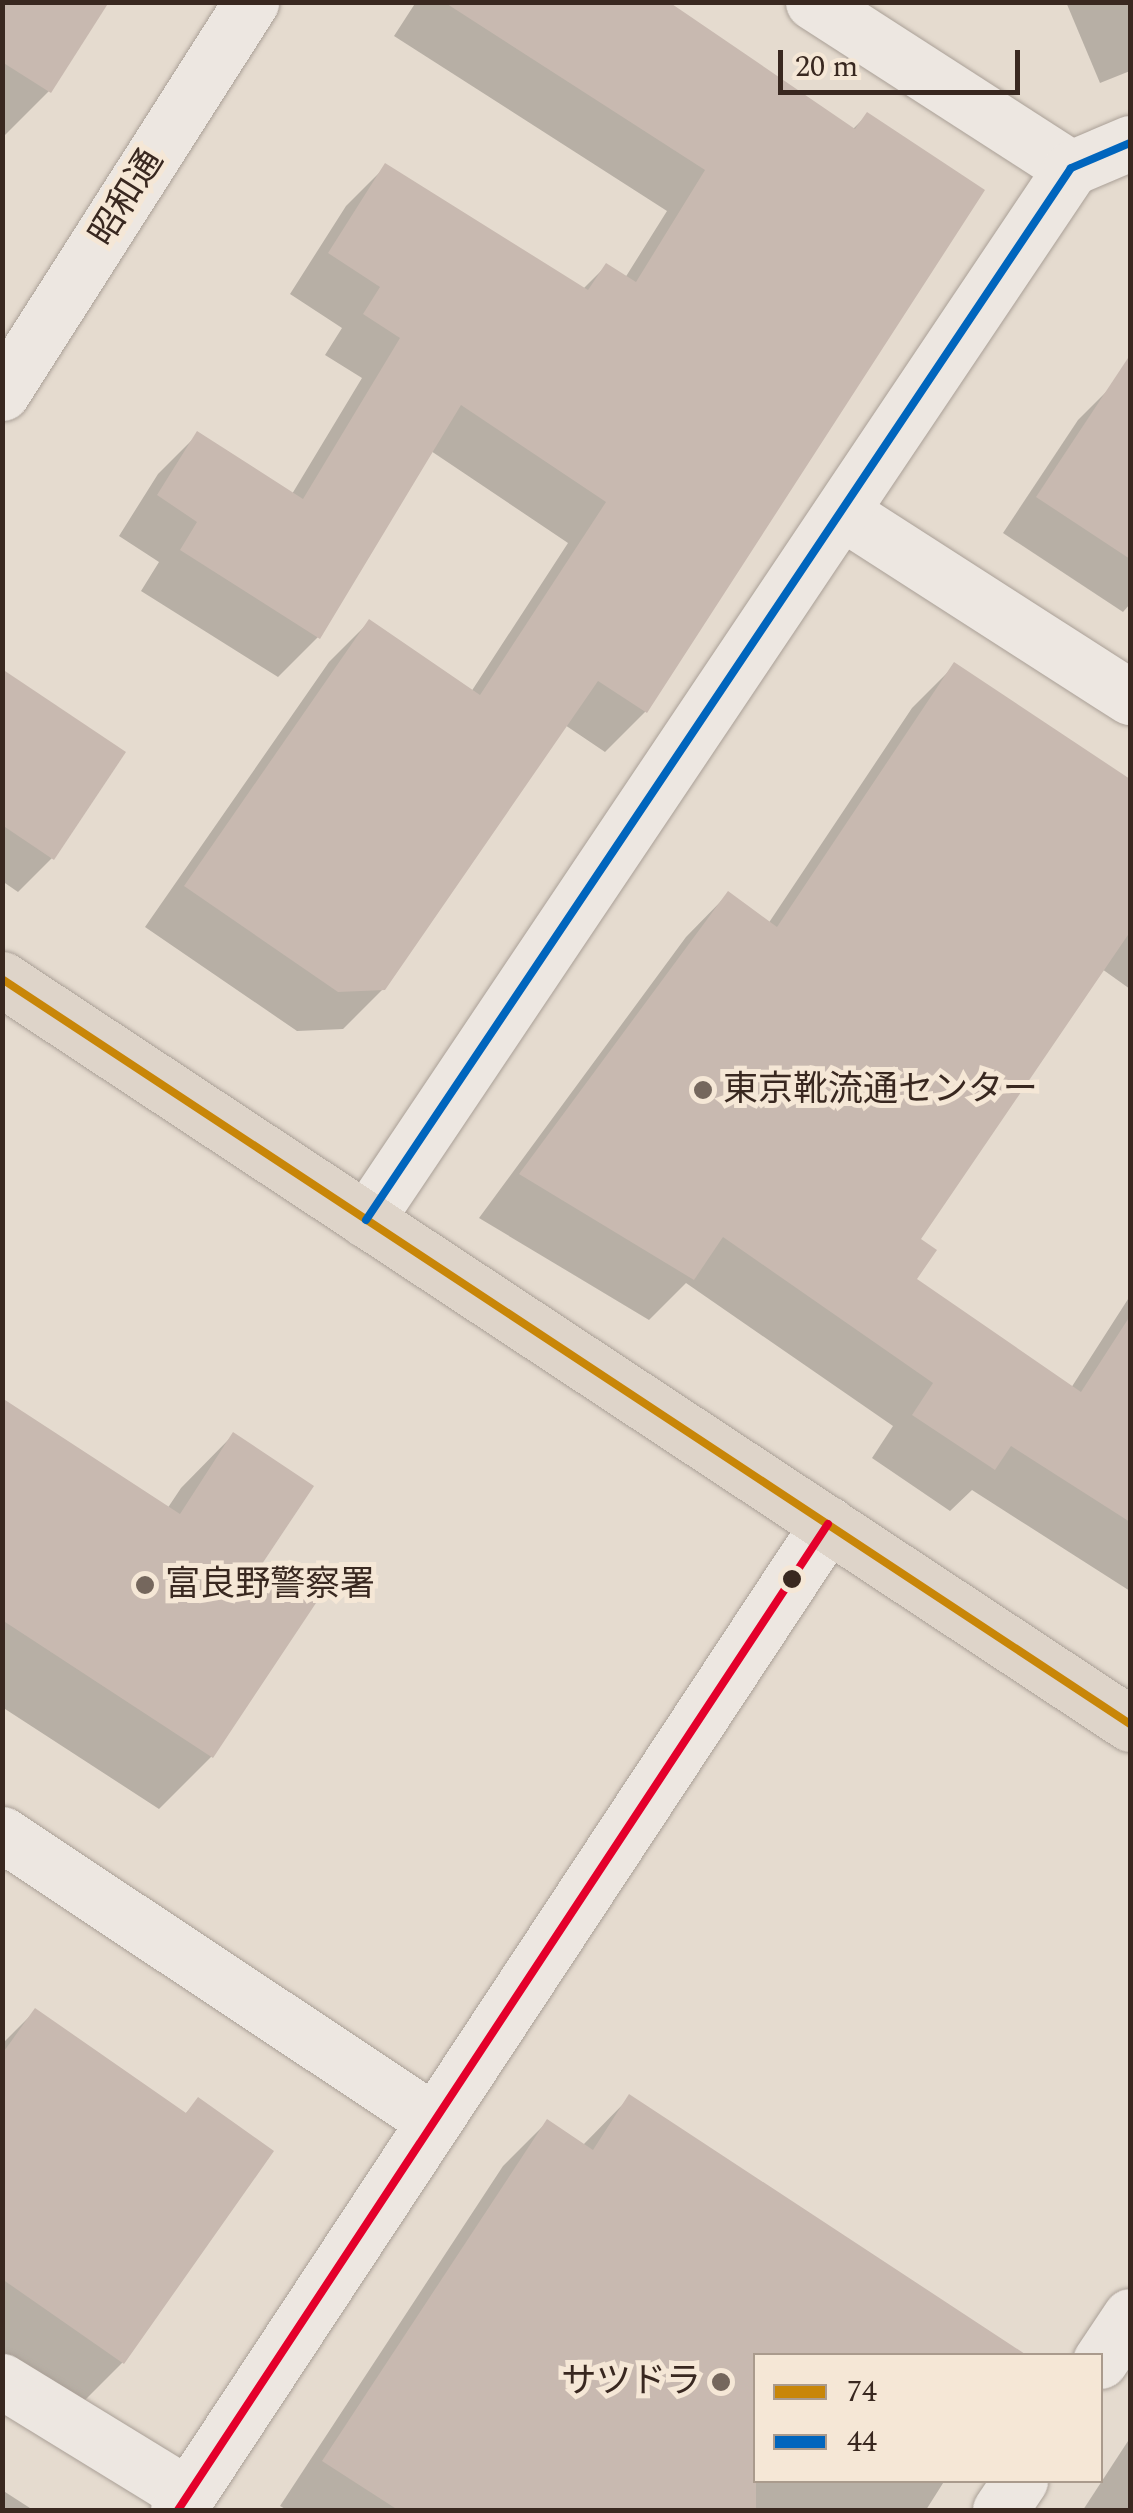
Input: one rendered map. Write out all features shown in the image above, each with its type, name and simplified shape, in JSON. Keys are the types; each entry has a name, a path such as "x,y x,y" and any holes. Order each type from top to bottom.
{"highway":[{"path":"2,979 1130,1724"}],"street":[{"name":"昭和通","path":"2,393 251,2"},
{"path":"813,2 1071,168"},
{"path":"366,1220 843,514 1071,168 1130,143"},
{"path":"843,514 1130,697"},
{"path":"2,2381 183,2503 828,1524"},
{"path":"2,1834 434,2121"},
{"path":"1103,2356 1130,2316"},
{"path":"1000,2510 1018,2483"}],"building":[{"path":"2,2 109,2 51,93 2,62"},
{"path":"444,2 669,2 855,129 867,112 985,190 647,713 598,681 385,990 338,992 184,886 369,619 480,695 606,502 461,405 320,639 180,550 197,522 157,495 197,431 303,499 400,338 363,314 380,287 328,253 385,163 588,290 606,263 636,282 705,170"},
{"path":"1130,355 1130,559 1036,497"},
{"path":"954,662 1130,779 1130,932 921,1239 937,1250 917,1279 1081,1392 1130,1316 1130,1522 1011,1446 995,1470 912,1415 933,1383 723,1237 694,1280 519,1174 728,891 777,927"},
{"path":"2,669 126,752 54,860 2,825"},
{"name":"富良野警察署","path":"2,1398 180,1514 233,1432 314,1486 260,1567 316,1603 213,1758 2,1620"},
{"path":"35,2008 186,2113 198,2097 274,2151 124,2364 2,2279 2,2054"},
{"path":"629,2094 1023,2353 753,2353 756,2510 398,2510 322,2461 547,2119 593,2150"}],"transit line":[{"name":"44","path":"366,1220 1071,168 1130,143"},
{"name":"74","path":"2,979 1130,1724"},
{"path":"178,2510 828,1524"}],"place":[{"name":"東京靴流通センター","path":"703,1090"},
{"name":"富良野警察署","path":"145,1585"},
{"name":"サツドラ","path":"721,2382"}]}
